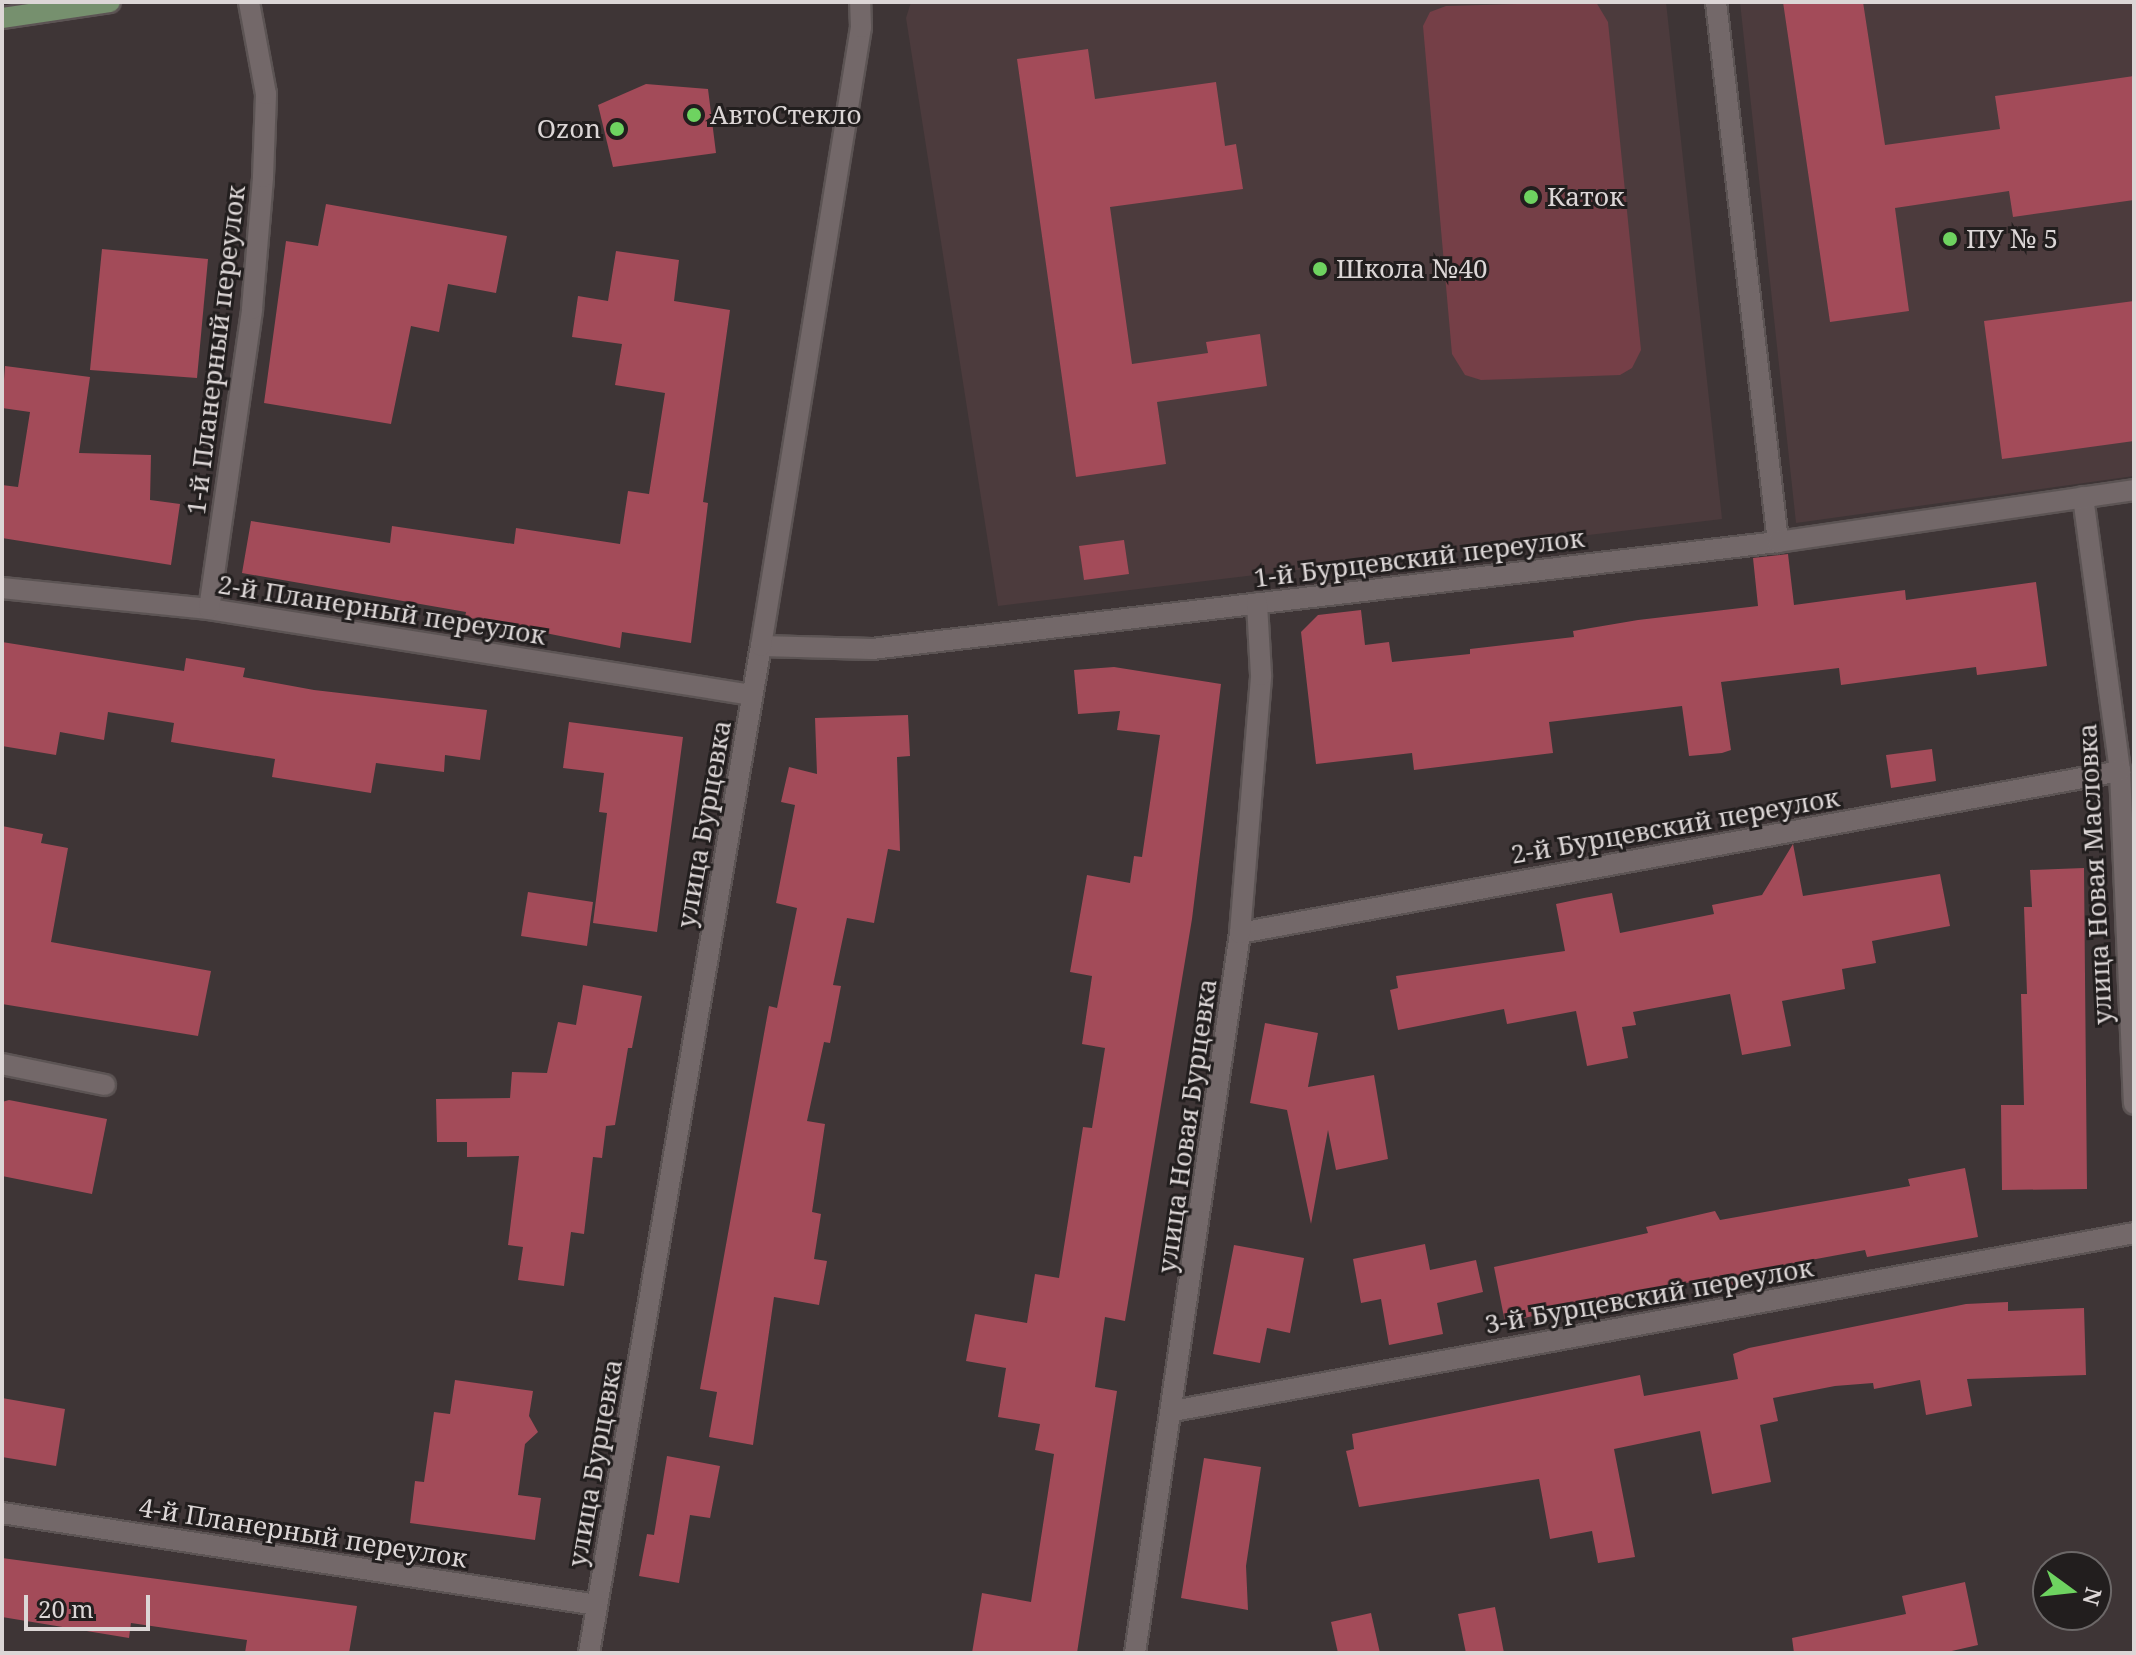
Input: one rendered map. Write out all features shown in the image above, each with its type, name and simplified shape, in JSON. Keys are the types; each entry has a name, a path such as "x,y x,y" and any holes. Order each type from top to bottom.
{"main road":[{"path":"2,18 110,2"}],"street":[{"name":"1-й Планерный переулок","path":"209,609 252,309 263,177 266,94 249,2"},
{"name":"улица Бурцевка","path":"589,1653 761,646 861,27 860,2"},
{"path":"1716,2 1778,542"},
{"name":"1-й Бурцевский переулок","path":"761,646 872,649 1778,542 2134,490"},
{"name":"улица Новая Масловка","path":"2083,497 2120,771 2134,1104"},
{"name":"2-й Планерный переулок","path":"2,588 209,609 752,695"},
{"name":"улица Новая Бурцевка","path":"1135,1653 1173,1411 1240,933 1261,675 1257,603"},
{"name":"2-й Бурцевский переулок","path":"1240,933 2120,771"},
{"path":"2,1064 105,1085"},
{"name":"3-й Бурцевский переулок","path":"1173,1411 2134,1233"},
{"name":"4-й Планерный переулок","path":"2,1513 597,1605"}],"shaded area":[{"name":"Школа №40","path":"911,2 1666,2 1722,519 998,606 906,18"},
{"name":"Каток","path":"1596,2 1608,22 1641,350 1632,368 1620,375 1481,380 1465,375 1452,354 1423,26 1430,12 1446,6"},
{"name":"ПУ № 5","path":"1740,2 2134,2 2134,476 1796,523"}],"building":[{"path":"1783,2 1863,2 1885,145 2000,129 1995,96 2134,76 2134,200 2013,217 2009,191 1895,208 1909,311 1830,322"},
{"path":"1088,49 1095,99 1216,82 1225,146 1236,144 1243,189 1110,207 1132,364 1208,353 1206,342 1260,334 1267,386 1157,402 1166,464 1076,477 1017,59"},
{"path":"646,84 708,89 716,153 613,167 598,105"},
{"path":"326,204 507,236 496,293 448,284 439,332 411,326 391,424 264,403 286,241 318,246"},
{"path":"102,249 208,259 197,378 90,370"},
{"path":"616,251 679,260 674,301 730,310 703,502 708,503 691,643 622,632 620,648 465,617 466,612 242,573 251,521 390,543 392,526 514,544 516,528 620,544 628,491 649,494 665,393 615,385 622,344 572,337 578,296 608,301"},
{"path":"2134,301 2134,441 2002,459 1984,321"},
{"path":"5,366 90,377 79,453 151,455 150,500 180,504 171,565 2,538 2,485 18,487 30,412 2,408"},
{"path":"1124,540 1129,574 1084,580 1079,546"},
{"path":"1788,554 1794,605 1905,590 1906,600 2036,582 2047,666 1977,675 1976,667 1841,685 1839,668 1721,682 1731,750 1722,753 1689,756 1682,706 1549,722 1553,753 1414,770 1412,753 1316,764 1301,632 1318,615 1361,610 1365,645 1389,642 1392,662 1470,654 1470,649 1574,637 1573,631 1638,620 1758,606 1753,558"},
{"path":"2,642 184,671 186,658 245,668 243,677 314,690 487,710 480,760 445,755 444,772 376,763 371,793 272,777 275,759 171,742 174,723 108,712 104,740 60,732 56,755 2,746"},
{"path":"1114,667 1221,684 1192,919 1125,1321 1105,1317 1095,1387 1117,1391 1077,1653 972,1653 982,1593 1031,1602 1054,1454 1035,1450 1040,1424 998,1417 1006,1368 966,1361 975,1314 1027,1323 1035,1274 1059,1278 1083,1127 1092,1128 1105,1048 1082,1044 1092,976 1070,972 1087,875 1130,883 1134,856 1142,857 1160,735 1117,730 1120,711 1078,714 1074,670"},
{"path":"908,715 910,756 897,757 900,851 888,849 874,923 847,918 833,985 841,986 830,1043 824,1042 807,1121 825,1124 812,1212 821,1214 814,1259 827,1261 819,1305 774,1297 753,1445 709,1437 717,1392 700,1389 769,1006 777,1008 797,908 776,903 795,805 781,802 789,767 817,774 815,718"},
{"path":"569,722 683,737 657,932 593,923 607,813 599,812 604,773 563,768"},
{"path":"1932,749 1936,781 1891,788 1886,755"},
{"path":"2,826 43,834 41,843 68,848 51,942 211,971 198,1036 2,1004"},
{"path":"1793,844 1803,896 1940,874 1950,926 1872,941 1876,963 1842,969 1845,989 1782,1001 1791,1046 1742,1055 1730,994 1633,1012 1636,1025 1622,1027 1628,1058 1587,1066 1576,1011 1507,1024 1504,1009 1398,1030 1390,990 1398,988 1396,976 1565,951 1556,904 1584,898 1612,893 1620,933 1714,914 1712,905 1762,895"},
{"path":"2084,868 2087,1189 2002,1190 2001,1105 2024,1105 2021,994 2027,994 2024,907 2032,907 2030,870"},
{"path":"528,892 593,902 587,946 521,936"},
{"path":"583,985 642,996 632,1048 628,1048 615,1125 606,1126 602,1158 593,1157 584,1234 571,1232 564,1286 518,1280 523,1247 508,1245 519,1156 467,1157 467,1142 437,1142 436,1099 510,1098 512,1072 547,1073 558,1022 576,1025"},
{"path":"1265,1023 1318,1033 1308,1087 1374,1075 1388,1159 1336,1170 1328,1130 1311,1224 1287,1110 1250,1103"},
{"path":"9,1100 107,1119 92,1194 2,1176 2,1102"},
{"path":"1965,1168 1978,1237 1867,1257 1865,1250 1778,1266 1773,1272 1736,1279 1737,1284 1702,1291 1700,1280 1505,1322 1494,1267 1648,1233 1646,1227 1715,1211 1720,1220 1910,1186 1908,1179"},
{"path":"1425,1244 1430,1270 1476,1260 1483,1292 1437,1303 1443,1334 1389,1345 1381,1299 1361,1303 1353,1259"},
{"path":"1234,1245 1304,1258 1290,1333 1267,1328 1260,1363 1213,1354"},
{"path":"2008,1302 2008,1311 2084,1308 2086,1375 1967,1379 1972,1406 1926,1415 1920,1380 1874,1389 1873,1383 1835,1386 1773,1398 1778,1421 1760,1425 1771,1482 1712,1494 1700,1431 1614,1449 1635,1557 1598,1563 1592,1531 1550,1539 1539,1479 1359,1507 1346,1451 1354,1449 1352,1434 1640,1375 1644,1396 1738,1379 1733,1354 1749,1348 1966,1304"},
{"path":"455,1380 533,1391 529,1416 538,1432 525,1444 518,1495 541,1498 535,1540 410,1523 415,1481 424,1482 434,1412 450,1414"},
{"path":"2,1398 65,1409 56,1466 2,1457"},
{"path":"667,1456 720,1466 710,1518 690,1515 679,1583 639,1576 647,1534 654,1535"},
{"path":"1204,1458 1261,1467 1246,1566 1248,1610 1181,1598"},
{"path":"2,1558 357,1606 349,1653 245,1653 247,1640 131,1623 129,1638 2,1617"},
{"path":"1965,1582 1978,1645 1943,1653 1794,1653 1792,1638 1906,1614 1902,1596"},
{"path":"1495,1607 1504,1653 1466,1653 1458,1614"},
{"path":"1371,1613 1380,1653 1338,1653 1331,1622"}],"place":[{"name":"АвтоСтекло","path":"694,115"},
{"name":"Ozon","path":"617,129"},
{"name":"Каток","path":"1531,197"},
{"name":"ПУ № 5","path":"1950,239"},
{"name":"Школа №40","path":"1320,269"}]}
